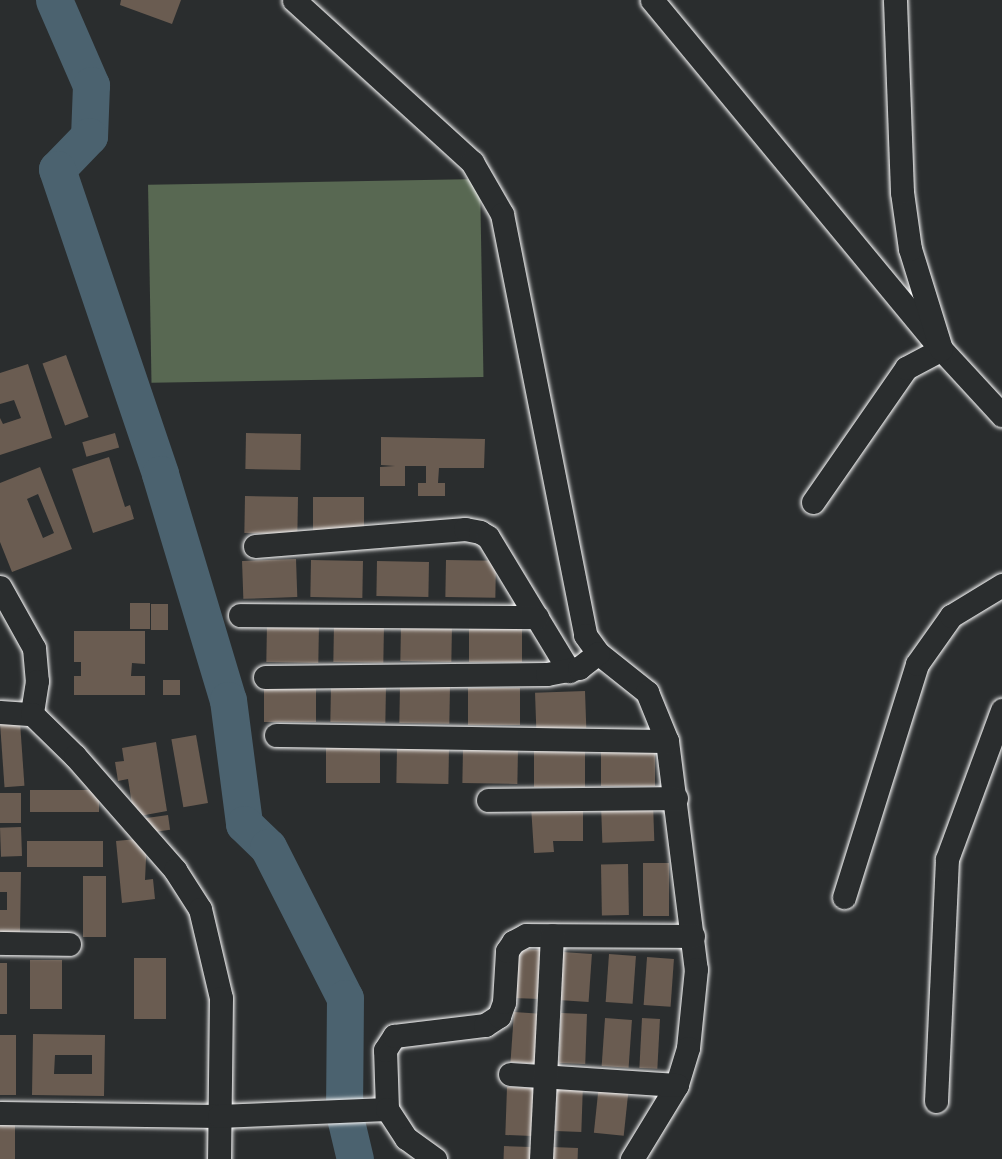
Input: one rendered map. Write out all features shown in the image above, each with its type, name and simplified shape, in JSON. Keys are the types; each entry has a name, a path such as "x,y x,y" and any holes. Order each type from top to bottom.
{"street":[{"path":"294,0 472,162 502,214 585,635 598,653 647,691 667,741 696,969 688,1048 677,1085 632,1159"},
{"path":"652,0 941,349 1002,415"},
{"path":"895,0 902,192 909,249 941,349"},
{"path":"813,502 906,368 941,349"},
{"path":"255,546 465,529 480,532 488,537 569,671"},
{"path":"844,898 917,664 951,615 1002,585"},
{"path":"0,587 34,648 37,681 32,714"},
{"path":"240,615 537,617"},
{"path":"265,677 569,671 598,653"},
{"path":"936,1101 947,859 1002,710"},
{"path":"0,712 32,714 175,870 200,909 221,998 219,1159"},
{"path":"276,735 667,741"},
{"path":"488,800 676,798"},
{"path":"435,1159 406,1138 387,1109 384,1050 394,1036 485,1024 499,1016 504,1002 507,951 513,942 526,935 693,936"},
{"path":"541,1159 552,935"},
{"path":"0,943 69,944"},
{"path":"510,1074 677,1085"},
{"path":"0,1113 219,1116 387,1109"}],"green space":[{"path":"480,179 483,377 152,383 148,185"}],"building":[{"path":"121,0 181,0 172,24 120,5"},
{"path":"66,355 89,417 65,426 43,364"},
{"path":"28,364 52,438 0,455 0,418 3,424 21,418 14,400 0,404 0,373"},
{"path":"115,433 119,447 86,457 82,442"},
{"path":"246,433 301,434 300,470 245,469"},
{"path":"381,437 485,439 484,468 439,468 438,483 445,483 445,496 418,496 418,483 426,483 426,466 405,466 405,486 380,486 380,467 395,466 381,465"},
{"path":"109,457 125,507 130,505 134,519 93,533 72,469"},
{"path":"40,467 72,549 12,572 0,542 0,483","holes":["38,494 54,533 43,538 27,499"]},
{"path":"245,496 298,497 297,534 244,533"},
{"path":"313,497 364,497 364,533 313,533"},
{"path":"296,559 297,597 243,599 242,561"},
{"path":"311,560 363,561 362,598 310,597"},
{"path":"446,560 496,561 495,598 445,597"},
{"path":"377,561 429,562 428,597 376,596"},
{"path":"130,603 150,603 150,629 130,629"},
{"path":"151,604 168,604 168,630 151,630"},
{"path":"267,623 319,624 318,663 266,662"},
{"path":"334,624 384,625 383,663 333,662"},
{"path":"401,624 452,625 451,662 400,661"},
{"path":"469,626 522,626 522,662 469,662"},
{"path":"74,631 145,631 145,664 132,663 131,676 145,676 145,695 74,695 74,676 81,676 81,662 74,662"},
{"path":"163,680 180,680 180,695 163,695"},
{"path":"331,685 386,686 385,723 330,722"},
{"path":"400,685 450,686 449,724 399,723"},
{"path":"264,686 316,686 316,722 264,722"},
{"path":"468,688 520,688 520,725 468,725"},
{"path":"585,691 586,728 536,730 535,693"},
{"path":"20,722 24,786 5,787 0,723"},
{"path":"196,735 208,803 183,807 171,739"},
{"path":"156,742 167,811 134,817 128,779 118,781 115,762 124,761 122,748"},
{"path":"326,747 380,747 380,783 326,783"},
{"path":"397,747 449,748 448,784 396,783"},
{"path":"463,747 518,748 517,784 462,783"},
{"path":"534,749 585,749 585,787 534,787"},
{"path":"601,749 655,749 655,786 601,786"},
{"path":"30,790 99,790 99,812 30,812"},
{"path":"0,793 21,793 21,823 0,823"},
{"path":"653,803 654,841 602,843 601,805"},
{"path":"531,806 583,806 583,841 553,841 554,852 534,853"},
{"path":"168,815 170,830 145,833 143,818"},
{"path":"21,827 22,856 1,857 0,828"},
{"path":"147,838 145,880 153,879 155,899 122,903 116,841"},
{"path":"27,841 103,841 103,867 27,867"},
{"path":"643,863 669,863 669,916 643,916"},
{"path":"601,864 628,864 629,915 602,915"},
{"path":"0,872 21,872 20,933 0,933 0,910 7,910 7,892 0,892"},
{"path":"83,876 106,876 106,937 83,937"},
{"path":"514,949 543,950 541,999 512,998"},
{"path":"562,952 592,954 589,1002 559,1000"},
{"path":"609,954 636,956 633,1004 606,1002"},
{"path":"647,957 674,959 671,1007 644,1005"},
{"path":"134,958 166,958 166,1019 134,1019"},
{"path":"30,960 62,960 62,1009 30,1009"},
{"path":"0,963 7,963 7,1014 0,1014"},
{"path":"514,1012 540,1014 536,1064 511,1062"},
{"path":"561,1013 587,1014 585,1064 559,1063"},
{"path":"605,1018 632,1020 629,1068 602,1066"},
{"path":"642,1018 660,1019 657,1069 639,1068"},
{"path":"33,1034 105,1035 104,1096 32,1095","holes":["55,1055 92,1055 92,1074 54,1074"]},
{"path":"0,1035 16,1035 16,1095 0,1095"},
{"path":"557,1083 583,1084 581,1132 555,1131"},
{"path":"599,1084 629,1087 624,1136 594,1133"},
{"path":"507,1087 534,1088 532,1136 505,1135"},
{"path":"0,1121 15,1121 15,1159 0,1159"},
{"path":"504,1146 531,1147 531,1159 504,1159"},
{"path":"552,1147 578,1148 578,1159 552,1159"}],"waterway":[{"path":"54,0 91,85 89,136 57,169 160,474 228,700 244,824 268,847 345,998 344,1113 355,1159"}]}
